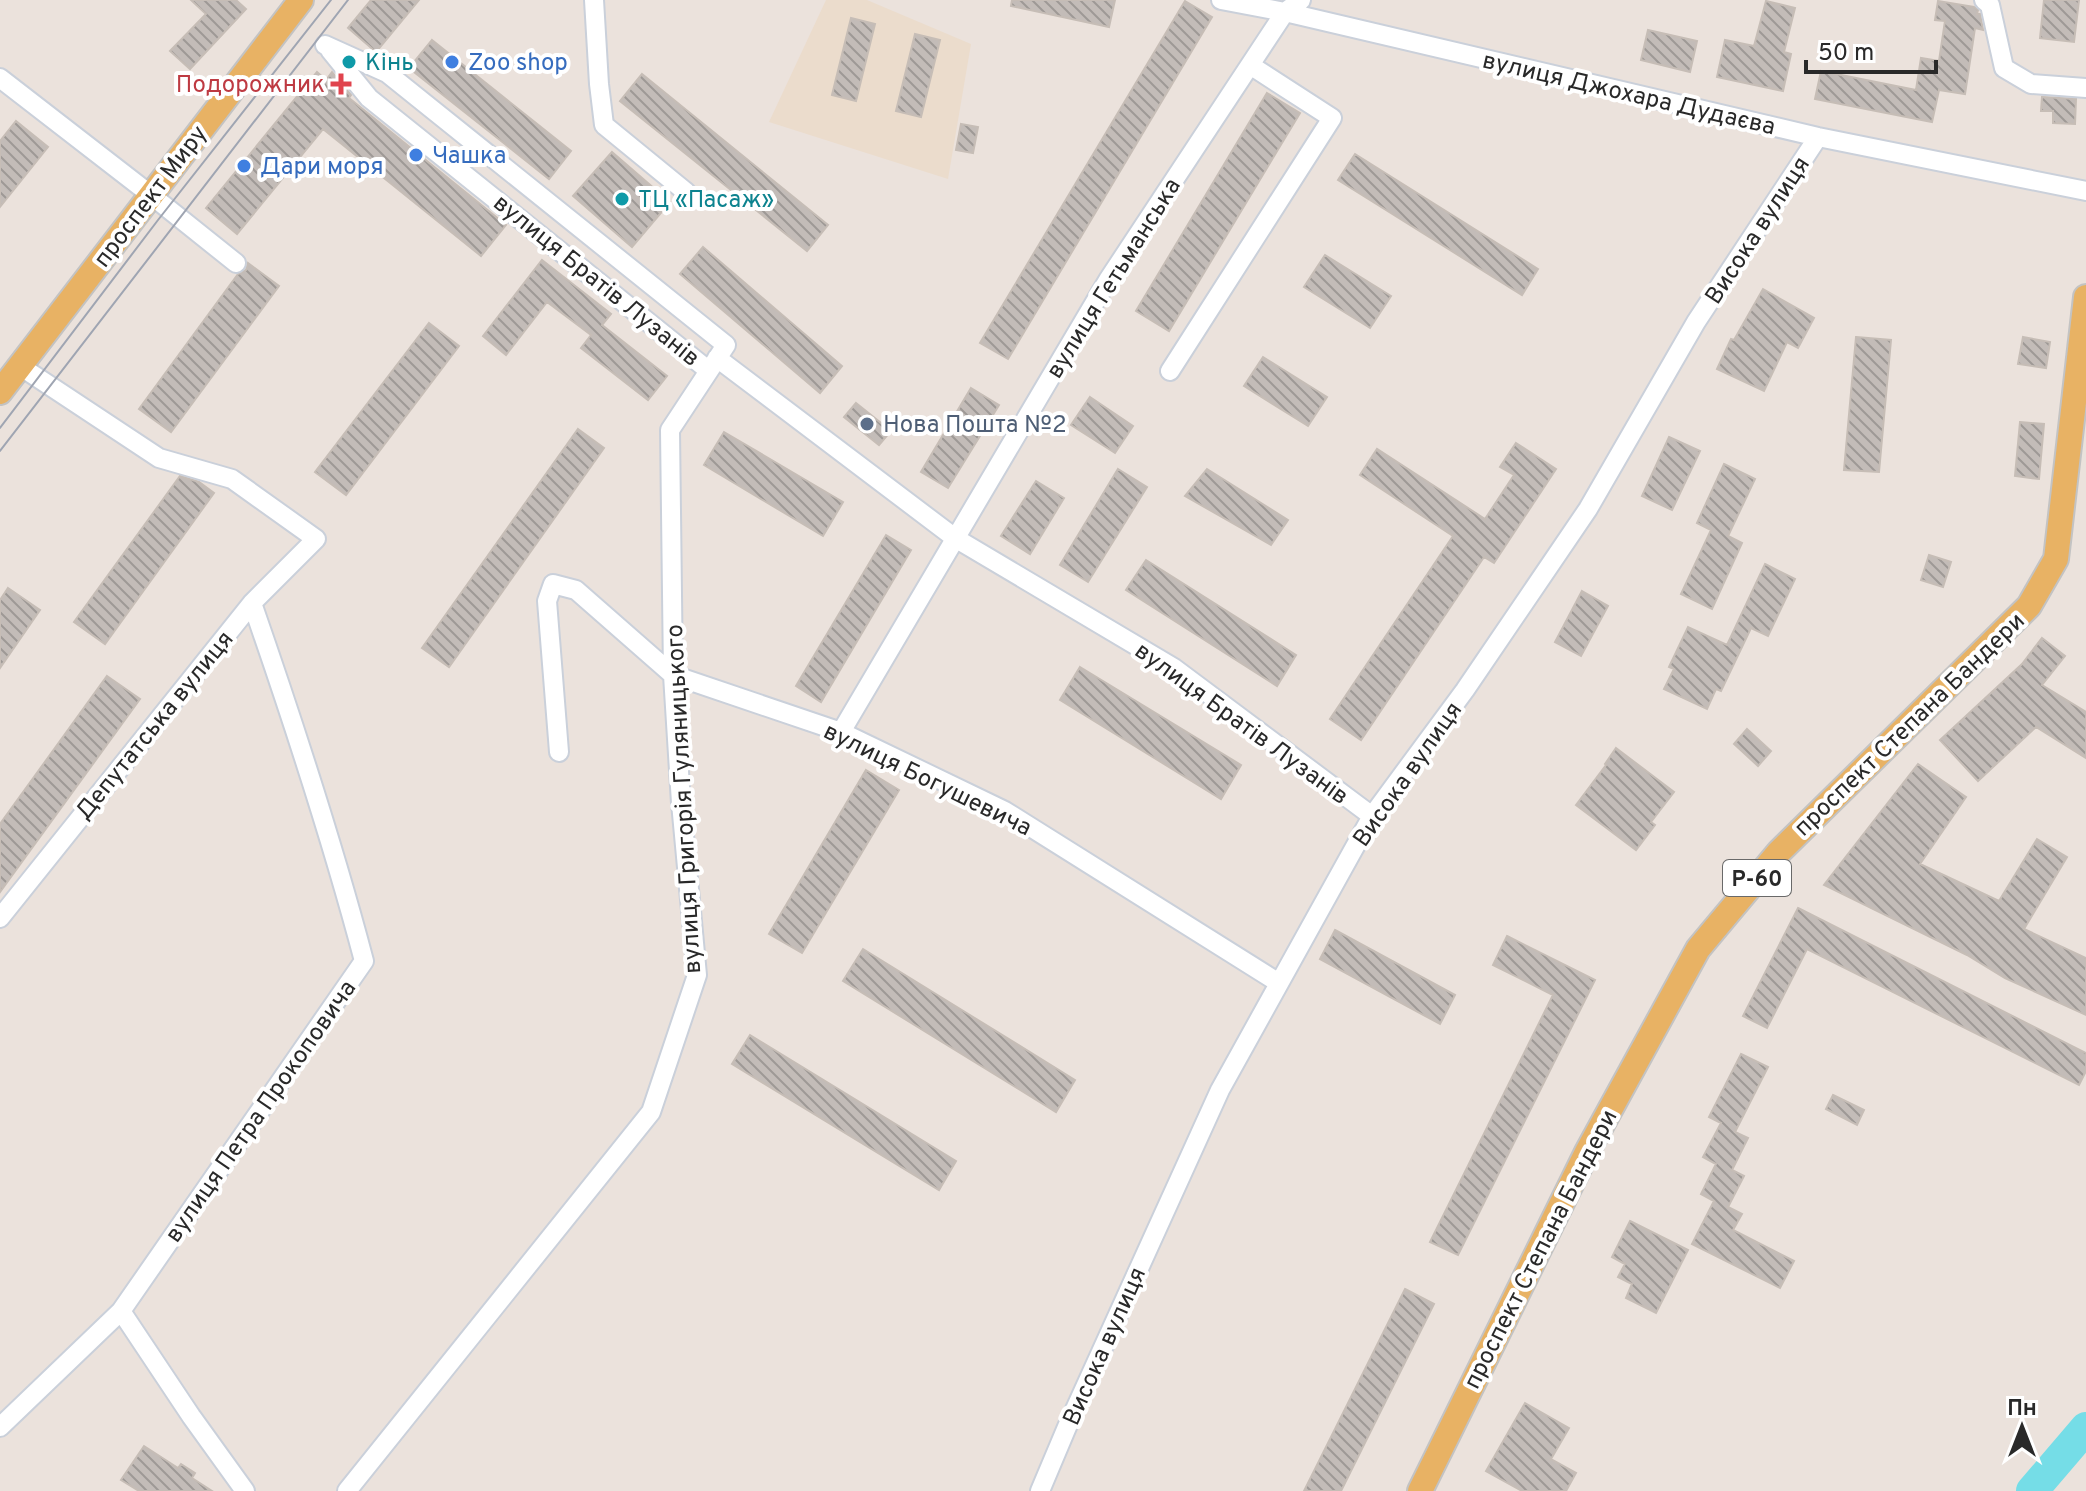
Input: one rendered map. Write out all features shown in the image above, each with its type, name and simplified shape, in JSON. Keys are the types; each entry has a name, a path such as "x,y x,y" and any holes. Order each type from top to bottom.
{"main road":[{"name":"проспект Миру","path":"0,392 294,3"},
{"name":"проспект Степана Бандери","path":"1420,1491 1587,1152 1698,949 1779,852 2029,606 2056,559 2086,297"}],"street":[{"path":"594,0 604,125 686,192"},
{"name":"вулиця Джохара Дудаєва","path":"1221,0 1285,12 1818,137 2086,191"},
{"name":"вулиця Гетьманська","path":"841,732 1108,280 1285,12 1301,0"},
{"path":"1984,0 1990,5 2004,68 2031,84 2086,88"},
{"name":"вулиця Братів Лузанів","path":"717,358 387,73 325,45 369,98 955,538 1174,668 1372,816"},
{"path":"1170,371 1332,118 1250,65"},
{"path":"0,78 236,263"},
{"name":"Висока вулиця","path":"1040,1491 1220,1090 1372,816 1465,690 1588,509 1696,322 1818,137"},
{"name":"вулиця Григорія Гуляницького","path":"347,1491 651,1112 697,975 673,675 670,430 717,358"},
{"name":"Депутатська вулиця","path":"0,918 252,603 316,539 232,479 159,458 20,366"},
{"name":"вулиця Богушевича","path":"559,752 547,601 553,584 576,590 673,675 841,732 1005,811 1279,983"},
{"name":"вулиця Петра Прокоповича","path":"121,1311 364,961 339,866 252,603"},
{"path":"0,1427 121,1311 245,1491"}],"shaded area":[{"path":"826,0 867,0 971,44 948,179 769,122"}],"building":[{"path":"191,0 236,0 246,9 190,69 170,51 206,14"},
{"path":"371,0 419,0 376,52 348,28"},
{"path":"1012,0 1115,0 1109,27 1011,6"},
{"path":"2044,0 2079,0 2074,42 2040,38"},
{"path":"1185,1 1212,17 1008,359 980,343"},
{"path":"1766,1 1795,8 1784,52 1791,54 1783,91 1717,77 1725,40 1754,46"},
{"path":"1938,1 1974,7 1980,14 1983,30 1975,28 1965,94 1939,90 1932,122 1815,99 1821,71 1916,90 1921,58 1939,61 1945,21 1935,20"},
{"path":"851,18 875,24 856,101 832,95"},
{"path":"1648,30 1697,41 1690,72 1641,60"},
{"path":"915,34 940,40 921,117 896,111"},
{"path":"432,40 571,151 549,179 409,68"},
{"path":"317,72 326,80 332,72 351,95 349,98 506,225 481,256 323,129 237,234 206,208"},
{"path":"642,74 828,225 807,251 620,101"},
{"path":"1267,93 1300,113 1169,331 1136,311"},
{"path":"2042,97 2076,99 2075,124 2053,123 2053,111 2041,111"},
{"path":"16,121 48,147 0,207 0,141"},
{"path":"961,124 978,127 973,153 956,150"},
{"name":"ТЦ «Пасаж»","path":"612,152 670,202 632,247 573,196"},
{"path":"1355,154 1538,269 1522,295 1338,180"},
{"path":"703,247 842,366 820,393 680,274"},
{"path":"1325,255 1391,296 1370,328 1304,287"},
{"path":"542,260 611,314 602,325 667,376 648,400 581,348 591,335 547,302 506,355 483,336"},
{"path":"248,263 279,286 171,432 139,409 238,274 246,270"},
{"path":"1763,289 1814,318 1798,348 1787,342 1764,391 1717,369 1731,339 1734,340"},
{"path":"429,323 459,346 346,495 315,472"},
{"path":"1856,337 1891,340 1879,472 1844,470"},
{"path":"2023,337 2050,342 2046,368 2018,364"},
{"path":"1263,357 1327,397 1308,426 1244,386"},
{"path":"971,388 999,405 948,488 921,472"},
{"path":"1090,397 1133,426 1115,453 1071,425"},
{"name":"Нова Пошта №2","path":"856,403 891,431 879,445 844,417"},
{"path":"2020,422 2044,424 2039,479 2015,476"},
{"path":"578,429 604,448 449,667 422,648"},
{"path":"724,432 843,502 823,536 704,465"},
{"path":"1669,437 1700,451 1672,510 1642,496"},
{"path":"1516,443 1556,469 1494,563 1484,557 1361,740 1330,719 1453,536 1360,475 1377,449 1485,519 1514,475 1500,467"},
{"path":"1724,464 1755,479 1728,536 1742,543 1712,609 1681,594 1711,530 1697,523"},
{"path":"1118,469 1147,487 1088,582 1060,565"},
{"path":"1207,469 1288,520 1271,545 1185,496"},
{"path":"180,476 199,482 214,493 105,644 74,622"},
{"path":"1036,481 1064,498 1030,554 1001,536"},
{"path":"886,535 911,550 821,702 796,686"},
{"path":"1929,555 1951,562 1943,587 1921,580"},
{"path":"1146,560 1296,655 1277,686 1126,590"},
{"path":"1765,564 1795,579 1768,636 1751,628 1721,691 1716,689 1707,709 1664,689 1674,669 1669,667 1688,627 1727,645"},
{"path":"8,588 40,610 0,668 0,600"},
{"path":"1582,591 1608,606 1581,656 1555,642"},
{"path":"2042,638 2065,656 2042,685 2086,712 2086,758 2036,727 1978,781 1940,740 2022,664"},
{"path":"1080,667 1241,765 1221,799 1060,700"},
{"path":"107,676 140,699 0,892 0,824"},
{"path":"1747,729 1771,751 1758,766 1734,744"},
{"path":"1616,748 1674,792 1651,822 1655,825 1636,850 1576,805"},
{"path":"1918,764 1966,797 1920,864 1999,901 2037,839 2067,857 2024,929 2086,958 2086,1015 2005,978 1967,955 1824,885"},
{"path":"866,770 899,790 802,953 769,934"},
{"path":"1798,908 2086,1053 2086,1071 2079,1085 1807,949 1767,1028 1743,1016"},
{"path":"1335,930 1455,995 1440,1024 1320,959"},
{"path":"1507,936 1595,980 1458,1255 1430,1242 1553,995 1493,965"},
{"path":"863,949 1075,1080 1056,1112 843,981"},
{"path":"750,1035 956,1161 939,1190 732,1064"},
{"path":"1741,1054 1768,1067 1735,1132 1748,1138 1732,1170 1744,1176 1728,1207 1742,1214 1733,1230 1794,1261 1780,1288 1692,1244 1714,1201 1701,1194 1716,1164 1703,1157 1721,1123 1709,1117"},
{"path":"1833,1095 1864,1110 1857,1125 1826,1109"},
{"path":"1630,1221 1688,1250 1656,1313 1626,1298 1632,1284 1618,1277 1625,1264 1612,1257"},
{"path":"1405,1289 1434,1304 1341,1491 1304,1491"},
{"path":"1525,1403 1569,1428 1551,1459 1576,1473 1566,1491 1522,1491 1486,1471"},
{"path":"144,1446 178,1468 181,1464 195,1473 192,1478 212,1491 139,1491 121,1480"}],"waterway":[{"path":"2032,1491 2086,1428"}],"tram line":[{"path":"0,428 331,0"},
{"path":"0,451 348,0"}],"place":[{"name":"Кінь","path":"349,62"},
{"name":"Zoo shop","path":"452,62"},
{"name":"Подорожник","path":"341,84"},
{"name":"Чашка","path":"416,155"},
{"name":"Дари моря","path":"244,166"},
{"name":"ТЦ «Пасаж»","path":"622,199"},
{"name":"Нова Пошта №2","path":"867,424"}]}
